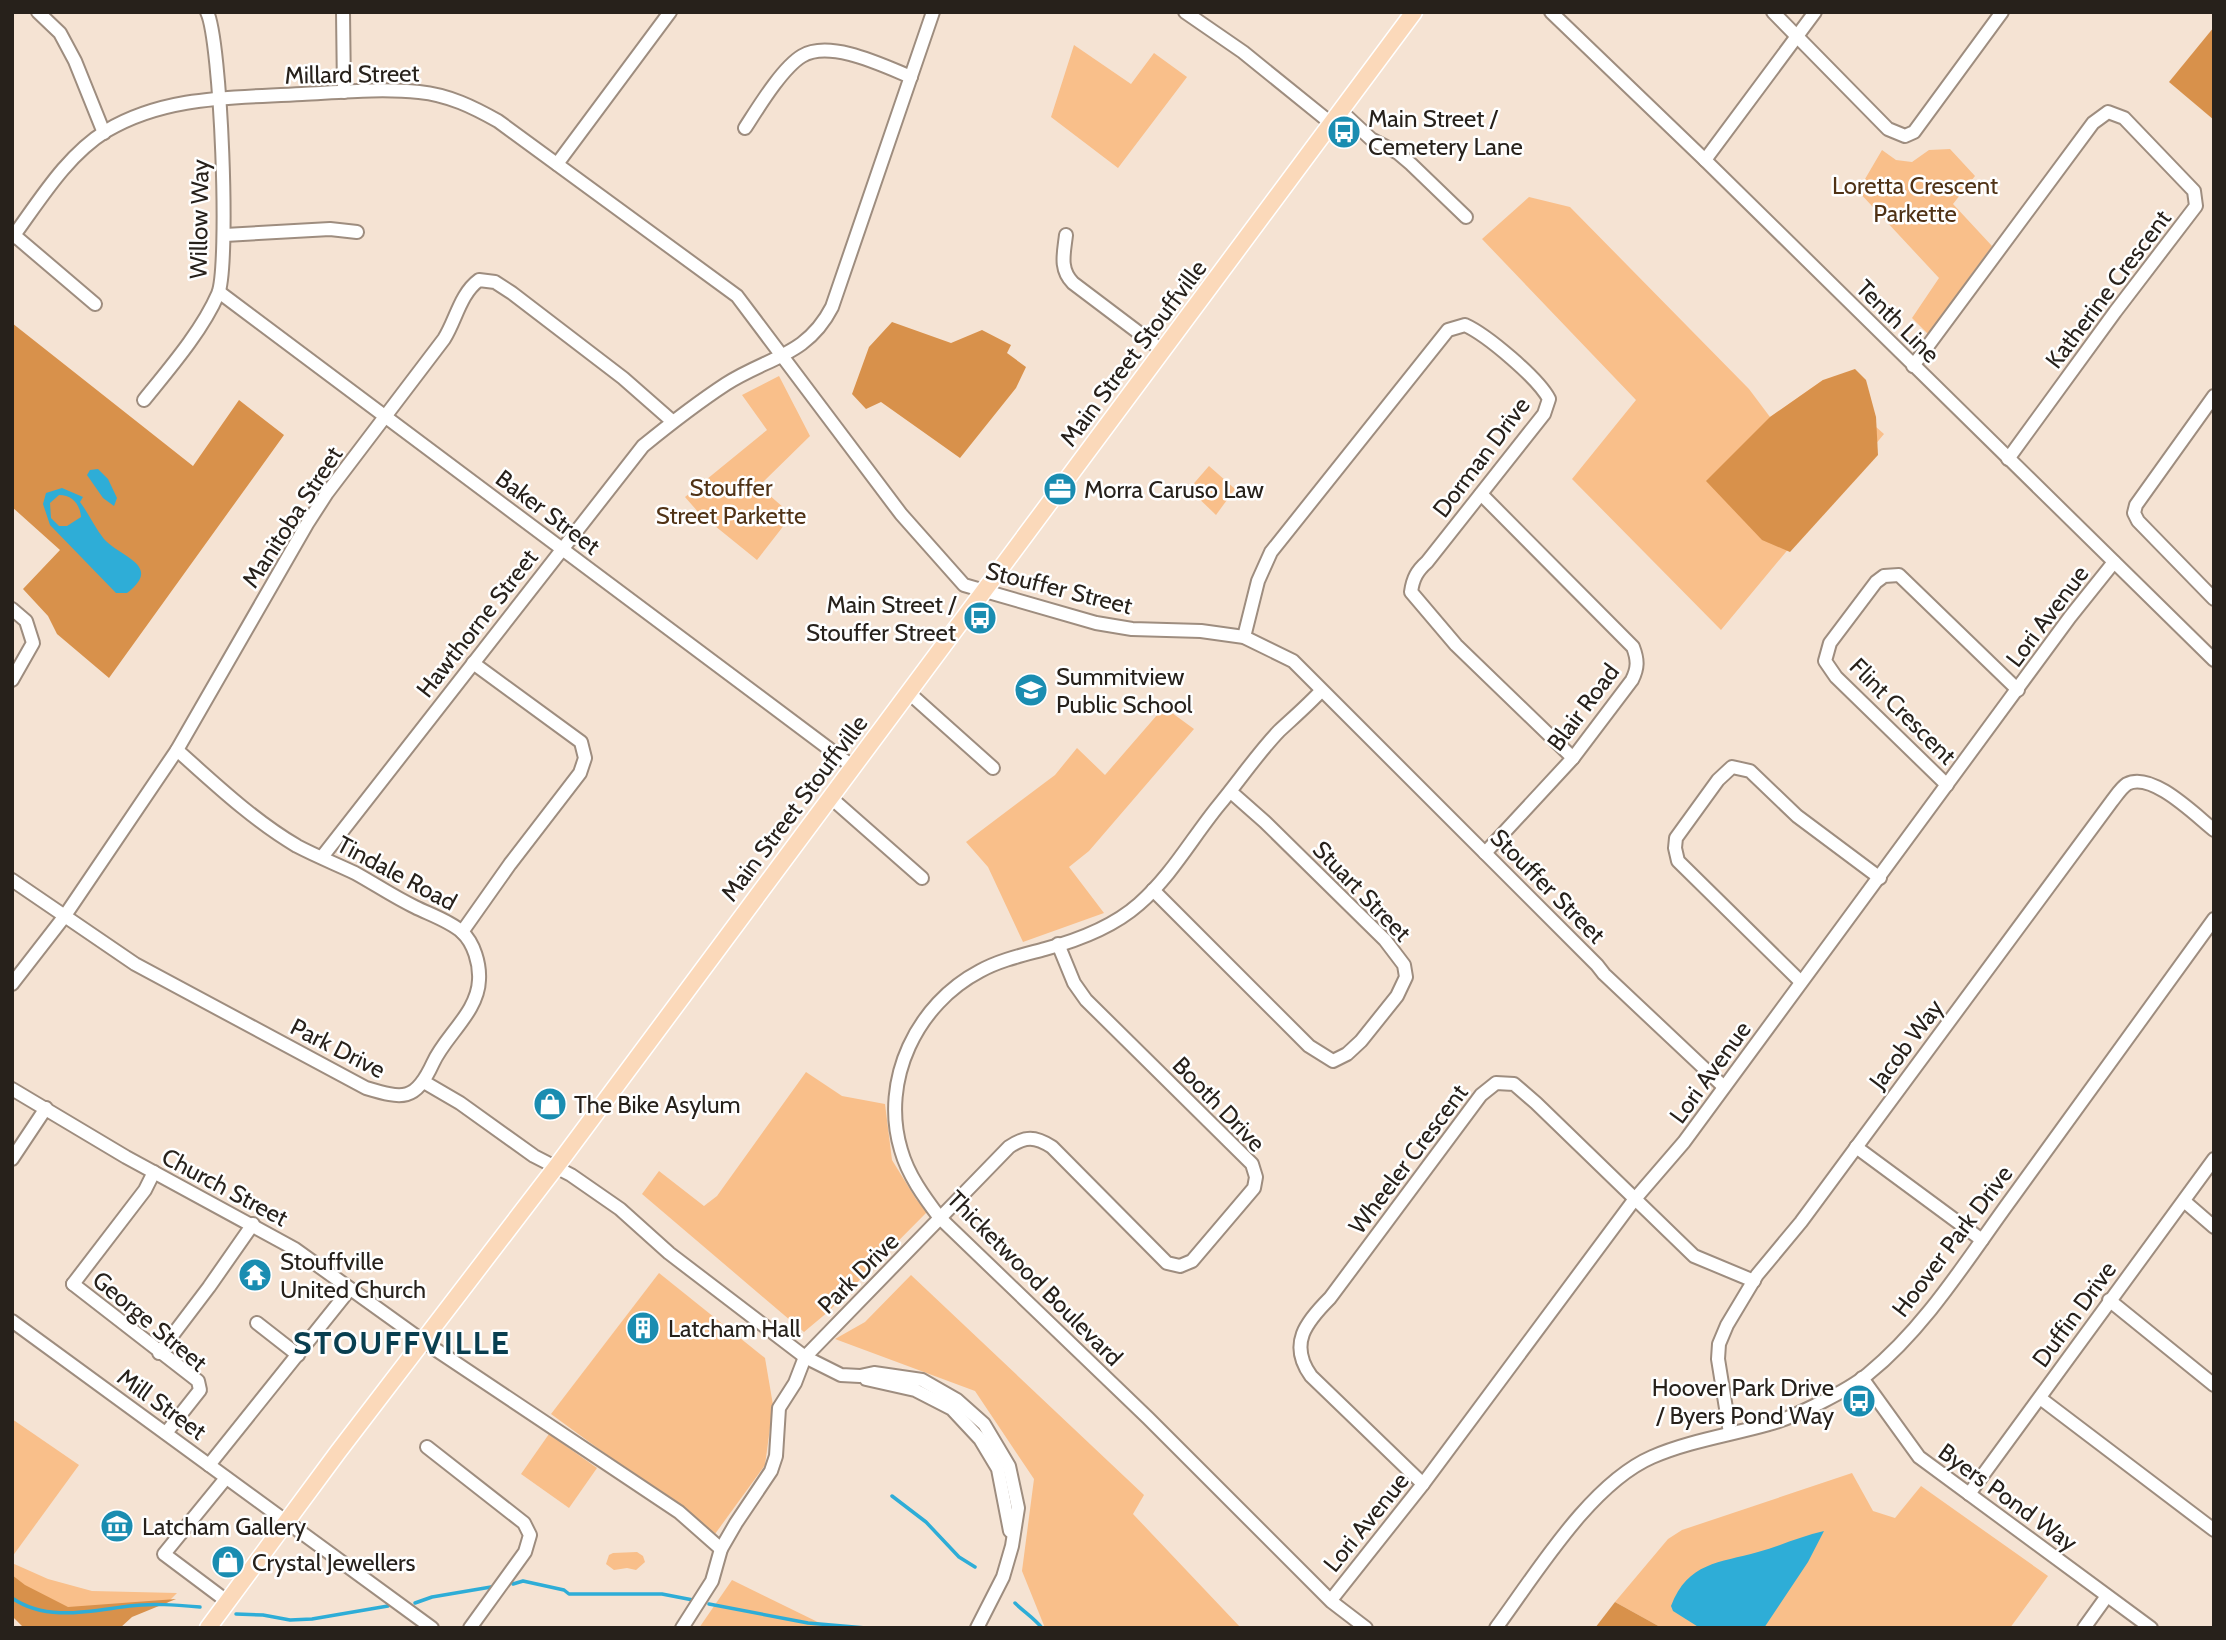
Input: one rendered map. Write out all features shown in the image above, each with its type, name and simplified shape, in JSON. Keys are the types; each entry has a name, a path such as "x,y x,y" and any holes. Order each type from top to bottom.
{"main road":[{"name":"Main Street Stouffville","path":"208,1628 556,1167 1414,12"}],"street":[{"path":"38,12 60,33 75,61 104,132"},
{"name":"Willow Way","path":"144,400 184,347 219,292 223,268 225,234 219,99 213,30 207,12"},
{"path":"343,12 344,92"},
{"path":"557,164 670,12"},
{"path":"780,356 805,343 816,333 832,307 933,12"},
{"path":"1185,12 1337,118 1398,153 1466,217"},
{"name":"Tenth Line","path":"1551,12 2214,660"},
{"path":"1773,12 1888,129 1905,136 1914,132 2002,12"},
{"path":"1705,160 1815,12"},
{"path":"745,128 790,66 804,54 823,51 844,53 870,60 911,77"},
{"name":"Millard Street","path":"13,237 78,153 104,132 138,115 163,107 219,99 344,92 419,92 457,100 498,121 557,164 737,296 780,356"},
{"name":"Katherine Crescent","path":"1913,366 2093,123 2108,112 2124,118 2194,191 2196,206 2008,459"},
{"path":"225,234 330,229 357,232"},
{"path":"1066,235 1063,261 1065,275 1163,351"},
{"path":"13,237 95,304"},
{"name":"Manitoba Street","path":"12,984 64,916 177,750 327,493 444,339 463,299 479,280 495,282 512,293 623,377 673,421"},
{"name":"Baker Street","path":"219,292 852,766"},
{"name":"Dorman Drive","path":"1244,638 1258,582 1270,552 1429,352 1448,330 1465,325 1477,330 1534,377 1549,399 1544,414 1418,570 1412,580 1411,592 1456,645 1573,758"},
{"name":"Hawthorne Street","path":"322,857 629,461 673,421 728,383 780,356"},
{"name":"Stouffer Street","path":"780,356 901,514 964,585 1096,623 1132,629 1201,631 1244,638 1293,661 1604,974 1724,1087"},
{"path":"2213,595 2138,521 2134,513 2136,505 2214,397"},
{"name":"Blair Road","path":"1481,494 1633,647 1637,657 1637,669 1632,680 1573,758 1485,853"},
{"name":"Lori Avenue","path":"1331,1600 1423,1484 1634,1200 1684,1142 2114,562"},
{"name":"Flint Crescent","path":"1947,785 1836,677 1825,661 1829,643 1875,582 1885,576 1899,575 2018,690"},
{"path":"12,609 26,621 33,643 12,680"},
{"path":"462,932 510,863 580,773 585,758 581,742 473,663"},
{"name":"Thicketwood Boulevard","path":"1321,691 1279,732 1180,860 1125,916 1104,928 1000,962 965,978 947,993 926,1015 908,1047 899,1078 895,1117 901,1150 920,1192 940,1218 1331,1600 1366,1628"},
{"path":"908,692 993,768"},
{"name":"Tindale Road","path":"177,750 254,817 299,847 462,932 477,956 477,992 436,1057 425,1082"},
{"path":"1801,982 1678,861 1676,838 1700,803 1732,767 1750,771 1797,816 1880,878"},
{"name":"Jacob Way","path":"1730,1433 1718,1359 1719,1344 1727,1325 1754,1281 2112,801 2127,785 2144,781 2151,783 2214,830"},
{"name":"Stuart Street","path":"1153,890 1309,1046 1333,1060 1347,1054 1361,1041 1397,996 1406,976 1404,965 1385,940 1231,792"},
{"path":"830,797 922,878"},
{"name":"Park Drive","path":"12,880 135,964 366,1088 386,1096 406,1095 425,1082"},
{"name":"Hoover Park Drive","path":"1496,1628 1564,1536 1595,1499 1620,1477 1652,1457 1772,1423 1849,1388 1883,1360 1947,1291 2214,919"},
{"name":"Booth Drive","path":"940,1218 1009,1147 1026,1137 1052,1147 1167,1264 1180,1266 1192,1261 1254,1188 1256,1177 1252,1164 1086,1000 1074,983 1058,944"},
{"path":"425,1082 460,1103 534,1156 556,1167 620,1209 670,1253 805,1357 841,1374 860,1376 874,1373 922,1380 957,1400 984,1424 1009,1466 1018,1508 1013,1546 1003,1577 977,1628"},
{"name":"Wheeler Crescent","path":"1423,1484 1311,1376 1302,1363 1299,1346 1302,1334 1317,1311 1330,1298 1481,1095 1496,1083 1514,1084 1536,1103 1694,1256 1754,1281"},
{"name":"Church Street","path":"12,1089 82,1132 295,1249 423,1341 679,1512 721,1549"},
{"path":"12,1159 46,1108"},
{"path":"1856,1147 1982,1240"},
{"name":"Duffin Drive","path":"1969,1494 2214,1159"},
{"name":"George Street","path":"154,1172 145,1190 69,1285 198,1381 200,1390 166,1433"},
{"path":"2184,1200 2214,1227"},
{"name":"Park Drive","path":"805,1357 940,1218"},
{"path":"159,1353 253,1224"},
{"path":"209,1465 350,1289"},
{"path":"2109,1300 2214,1385"},
{"name":"Mill Street","path":"12,1321 432,1628"},
{"path":"257,1323 298,1355"},
{"path":"682,1628 709,1586 721,1549 771,1471 776,1456 779,1408 795,1383 805,1357"},
{"name":"Byers Pond Way","path":"1862,1378 1919,1457 2151,1628"},
{"path":"2040,1398 2214,1530"},
{"path":"427,1447 524,1523 530,1535 524,1554 470,1628"},
{"path":"226,1478 164,1554 228,1602"},
{"path":"2084,1628 2108,1596"}],"green space":[{"path":"1074,45 1131,84 1154,53 1187,77 1118,168 1051,117"},
{"name":"Loretta Crescent Parkette","path":"1950,149 1975,176 1953,204 1992,246 1928,334 1912,318 1939,278 1858,191 1882,150 1896,160 1912,162 1929,150"},
{"path":"1529,197 1570,207 1749,389 1770,417 1823,380 1884,434 1721,630 1572,479 1636,400 1482,239"},
{"name":"Stouffer Street Parkette","path":"779,376 810,436 759,486 792,515 757,560 699,513 685,497 767,430 742,395"},
{"path":"1209,466 1235,489 1216,515 1189,489"},
{"path":"1164,707 1194,729 1089,851 1069,867 1104,913 1023,942 988,867 966,842 1055,775 1077,748 1105,775"},
{"path":"806,1072 842,1096 885,1104 892,1160 927,1212 829,1311 804,1332 642,1194 659,1171 704,1206 717,1196"},
{"path":"659,1273 765,1358 773,1405 765,1465 715,1534 551,1414"},
{"path":"911,1275 1144,1495 1133,1514 1241,1628 1045,1628 1022,1571 1034,1479 975,1391 835,1339 865,1322"},
{"path":"12,1419 79,1465 12,1557"},
{"path":"549,1434 597,1468 569,1508 521,1474"},
{"path":"1852,1473 1873,1511 1895,1518 1921,1486 2048,1576 2010,1628 1662,1628 1615,1602 1668,1539 1682,1530"},
{"path":"637,1552 643,1556 645,1562 636,1570 614,1570 606,1564 609,1555 613,1553"},
{"path":"12,1563 48,1579 92,1591 177,1593 166,1604 78,1612 12,1597"},
{"path":"732,1580 830,1628 699,1628"}],"shaded area":[{"path":"2214,27 2214,120 2169,82"},
{"path":"892,322 951,343 982,330 1011,345 1007,353 1026,367 1016,388 960,458 881,402 866,409 852,394 869,347"},
{"path":"12,323 193,466 239,400 284,435 109,678 57,634 48,616 23,589 60,550 12,507"},
{"path":"1855,369 1866,380 1876,417 1878,455 1790,552 1762,540 1706,481 1770,417 1823,380"},
{"path":"12,1575 25,1585 68,1607 176,1599 132,1617 120,1628 24,1628 12,1616"},
{"path":"1615,1602 1662,1628 1595,1628"}],"water":[{"path":"98,469 108,479 117,498 114,506 103,498 87,475 90,470"},
{"path":"62,488 83,497 80,502 104,539 140,569 141,575 137,583 127,593 116,593 50,525 43,504 46,493","holes":["59,495 75,501 79,508 81,517 67,526 59,526 51,518 50,503"]},
{"path":"1824,1531 1808,1562 1764,1628 1700,1628 1673,1611 1671,1606 1678,1591 1696,1572 1718,1562"}],"waterway":[{"path":"892,1496 926,1522 959,1557 975,1567"},
{"path":"513,1584 523,1581 564,1590 569,1594 662,1594 693,1600"},
{"path":"415,1603 432,1597 491,1587"},
{"path":"12,1598 39,1610 69,1613 146,1605 200,1607"},
{"path":"1015,1603 1042,1628"},
{"path":"709,1604 808,1623 866,1628"},
{"path":"236,1614 290,1620 312,1619 388,1606"}],"place":[{"name":"Main Street / Cemetery Lane","path":"1344,132"},
{"name":"Morra Caruso Law","path":"1060,489"},
{"name":"Main Street / Stouffer Street","path":"980,618"},
{"name":"Summitview Public School","path":"1031,690"},
{"name":"The Bike Asylum","path":"550,1104"},
{"name":"Stouffville United Church","path":"255,1275"},
{"name":"Latcham Hall","path":"643,1328"},
{"name":"Hoover Park Drive / Byers Pond Way","path":"1859,1401"},
{"name":"Latcham Gallery","path":"117,1526"},
{"name":"Crystal Jewellers","path":"228,1562"}],"district":[{"name":"STOUFFVILLE","path":"402,1342"}]}
